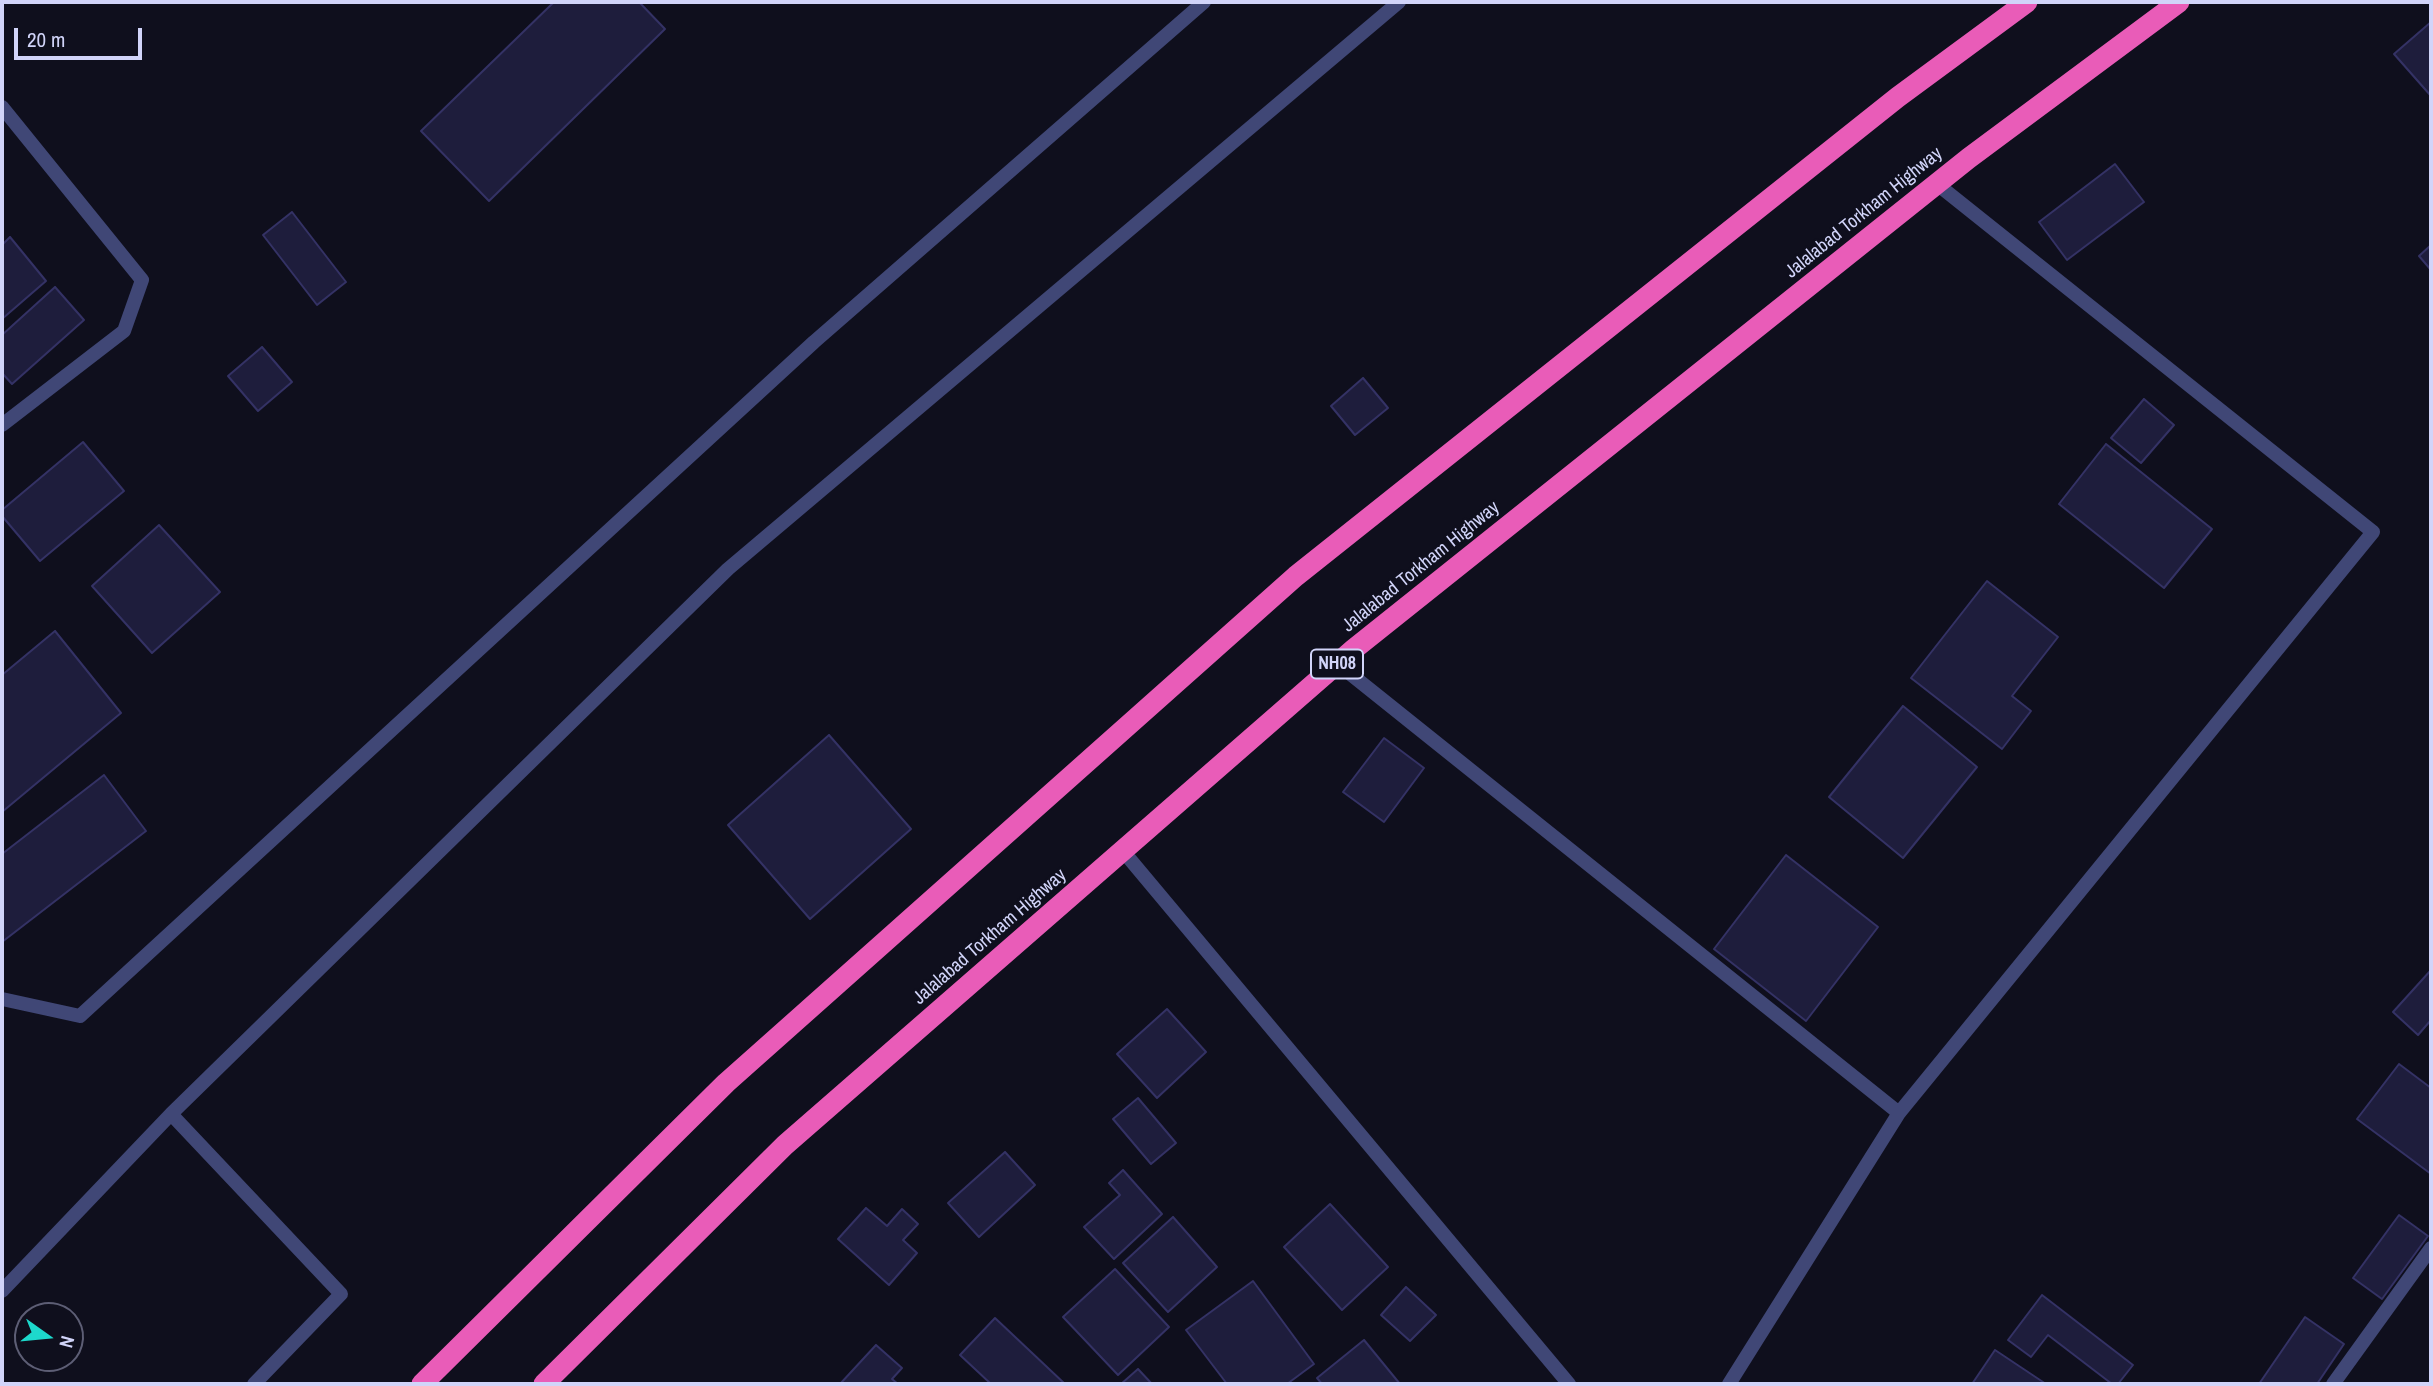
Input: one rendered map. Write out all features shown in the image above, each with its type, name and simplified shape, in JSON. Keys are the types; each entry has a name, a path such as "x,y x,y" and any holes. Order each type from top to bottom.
{"highway":[{"path":"422,1384 726,1083 1296,576 1898,97 2027,2"},
{"name":"Jalalabad Torkham Highway","path":"544,1384 785,1145 1338,664 1937,184 2179,2"}],"street":[{"path":"2,999 80,1016 814,342 1204,2"},
{"path":"2,1291 172,1114 728,569 1399,2"},
{"path":"2,107 142,279 124,331 2,425"},
{"path":"1729,1384 1899,1113 2373,532 1937,184"},
{"path":"1338,664 1899,1113"},
{"path":"1123,851 1569,1384"},
{"path":"172,1114 341,1294 254,1384"},
{"path":"2333,1384 2431,1248"}],"building":[{"path":"554,2 639,2 665,29 489,201 421,131"},
{"path":"2431,22 2431,96 2394,54"},
{"path":"2115,164 2144,202 2067,260 2039,222"},
{"path":"292,212 346,282 317,305 263,235"},
{"path":"10,237 46,281 2,319 2,245"},
{"path":"2431,245 2431,270 2419,256"},
{"path":"55,287 84,320 12,384 2,373 2,335"},
{"path":"262,347 292,382 258,411 228,376"},
{"path":"1363,378 1388,408 1355,435 1331,406"},
{"path":"2144,399 2174,425 2141,463 2111,438"},
{"path":"83,442 124,491 40,561 2,516 2,510"},
{"path":"2106,444 2212,529 2164,588 2059,504"},
{"path":"159,525 220,592 152,653 92,586"},
{"path":"1987,581 2058,637 2012,696 2031,711 2002,749 1911,678"},
{"path":"55,631 121,713 2,812 2,675"},
{"path":"1903,706 1977,767 1903,858 1829,797"},
{"path":"829,735 911,829 810,919 728,825"},
{"path":"1384,738 1424,768 1384,822 1343,792"},
{"path":"104,775 146,831 2,942 2,854"},
{"path":"1786,855 1878,927 1806,1021 1714,949"},
{"path":"2431,970 2431,1020 2418,1035 2393,1012"},
{"path":"1167,1009 1206,1052 1157,1098 1117,1054"},
{"path":"2399,1064 2431,1088 2431,1174 2357,1119"},
{"path":"1138,1098 1176,1143 1151,1164 1113,1119"},
{"path":"1005,1152 1035,1185 979,1237 948,1203"},
{"path":"1123,1170 1162,1214 1114,1259 1084,1227 1120,1195 1109,1183"},
{"path":"1330,1204 1388,1267 1342,1310 1284,1247"},
{"path":"866,1208 887,1226 902,1209 918,1224 903,1240 917,1253 889,1285 838,1239"},
{"path":"2399,1215 2428,1236 2382,1299 2353,1278"},
{"path":"1173,1217 1217,1267 1168,1312 1123,1263"},
{"path":"1115,1269 1169,1327 1118,1375 1063,1317"},
{"path":"1253,1281 1314,1364 1287,1384 1227,1384 1186,1330"},
{"path":"1406,1287 1436,1315 1410,1341 1381,1315"},
{"path":"2042,1295 2133,1365 2118,1384 2112,1384 2048,1335 2031,1357 2008,1340"},
{"path":"2305,1317 2344,1344 2317,1384 2259,1384"},
{"path":"995,1318 1065,1384 991,1384 960,1355"},
{"path":"1364,1340 1400,1384 1322,1384 1317,1378"},
{"path":"876,1345 902,1368 892,1379 898,1384 840,1384"},
{"path":"1995,1350 2046,1384 1972,1384"},
{"path":"1138,1369 1152,1384 1121,1384"}]}
